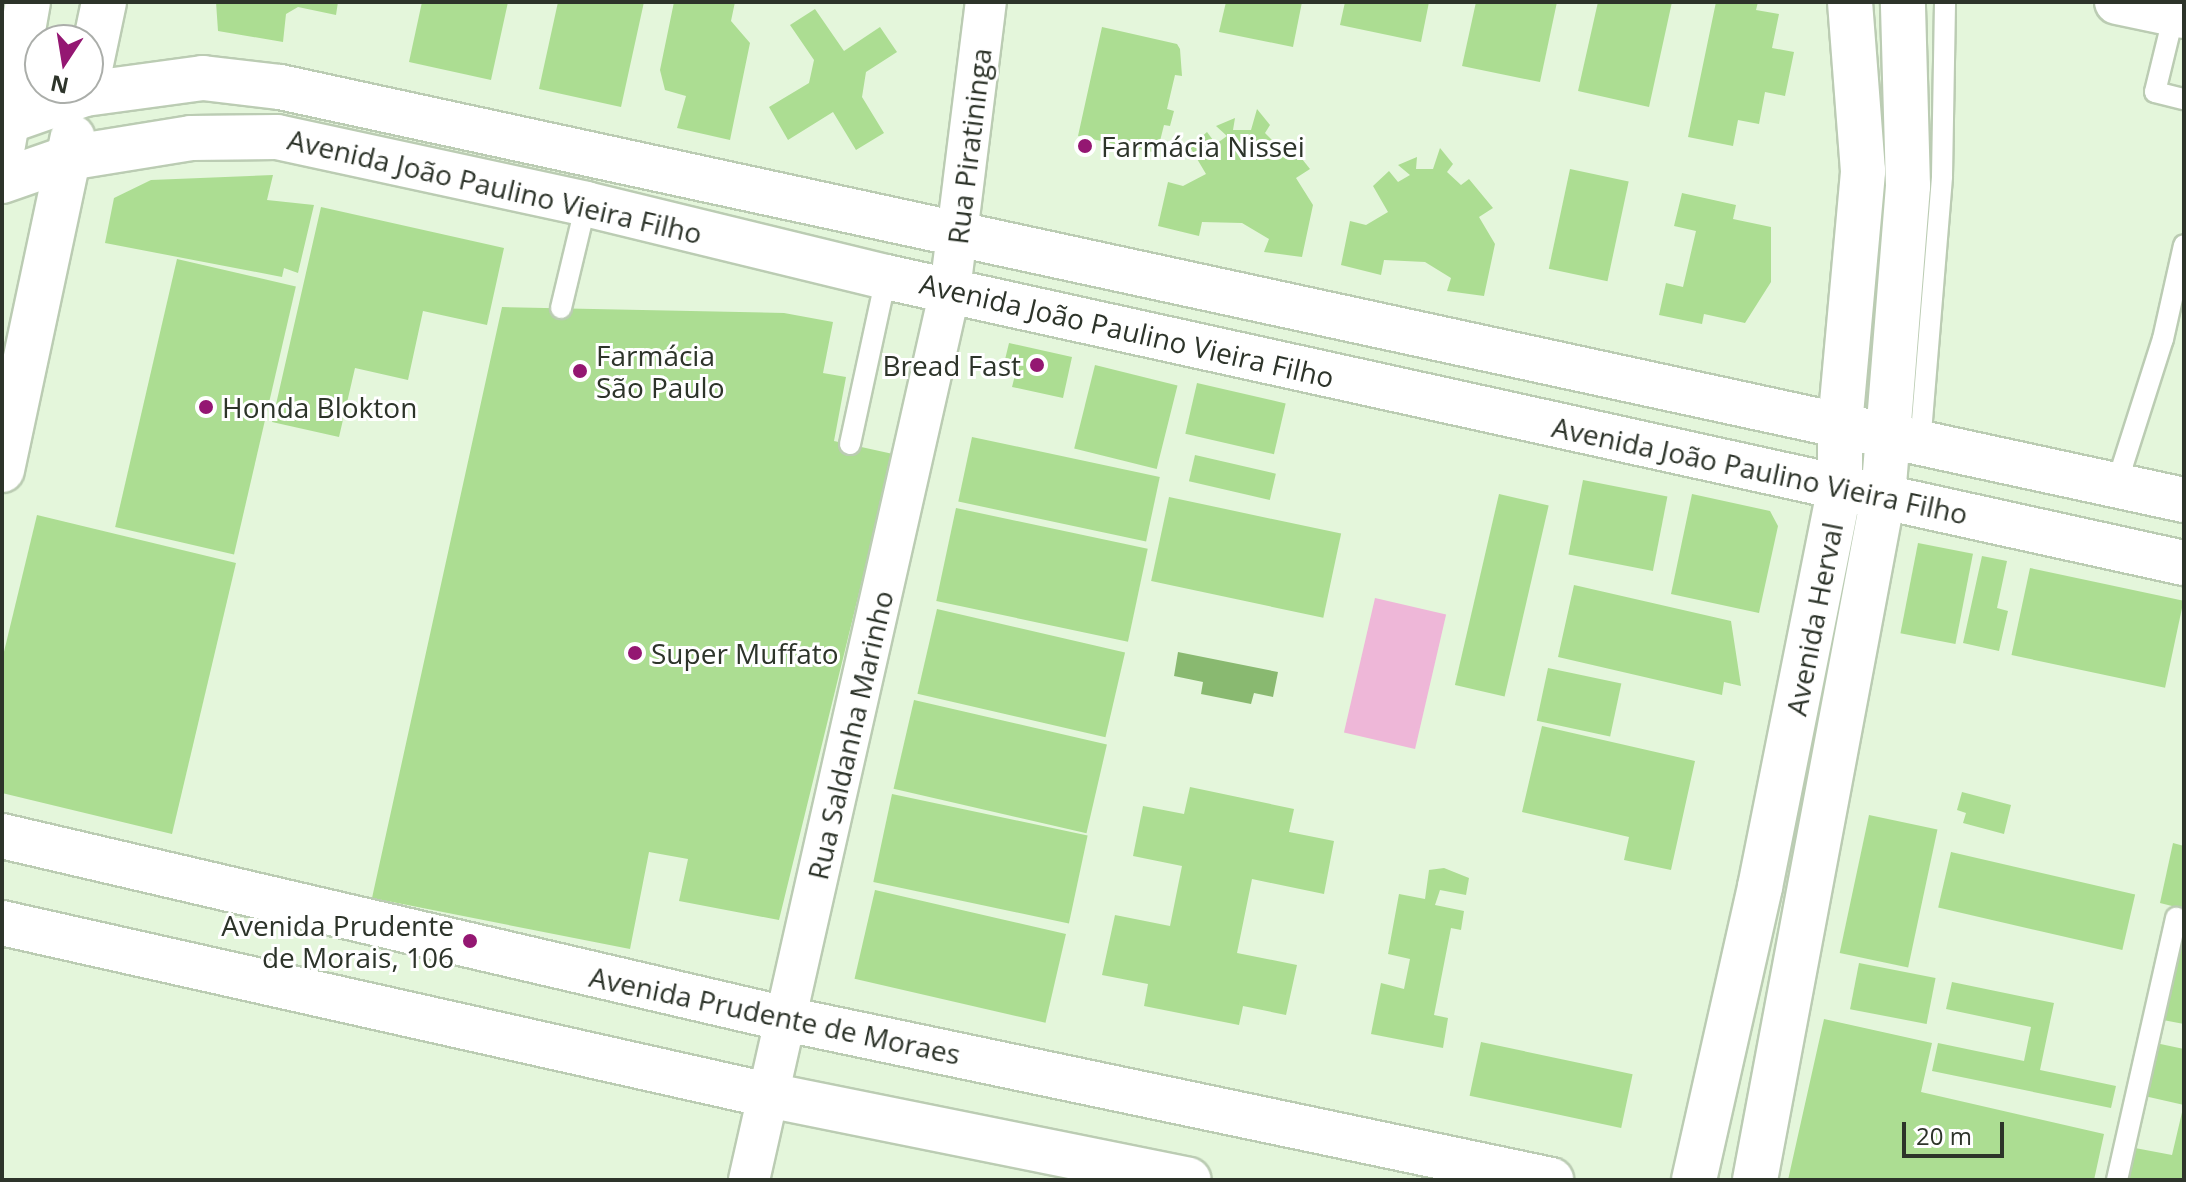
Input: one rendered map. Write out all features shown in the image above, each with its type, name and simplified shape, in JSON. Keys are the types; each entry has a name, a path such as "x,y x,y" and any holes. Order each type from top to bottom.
{"main road":[{"path":"4,131 28,2"},
{"path":"99,24 104,2"},
{"name":"Avenida Herval","path":"1694,1180 1760,887 1840,488 1840,425 1862,135 1850,2"},
{"name":"Avenida Herval","path":"1755,1180 1883,497 1906,439 1908,186 1903,2"},
{"path":"2117,2 2179,15"},
{"name":"Avenida João Paulino Vieira Filho","path":"104,86 203,78 280,87 960,237 2184,500"},
{"name":"Avenida João Paulino Vieira Filho","path":"4,131 54,104"},
{"path":"2,470 82,104"},
{"path":"1862,135 1908,186"},
{"name":"Avenida João Paulino Vieira Filho","path":"2,181 68,158 191,138 277,137 586,204 886,277 2184,563"},
{"name":"Avenida Prudente de Moraes","path":"2,836 786,1019 1551,1180"},
{"path":"1760,887 1819,849"},
{"path":"2,923 768,1095 1188,1180"}],"street":[{"name":"Rua Piratininga","path":"950,290 960,237 986,2"},
{"name":"Rua Saldanha Marinho","path":"749,1180 950,290"}],"lane":[{"path":"1906,439 1942,176 1945,2"},
{"path":"2179,15 2155,92 2184,99"},
{"path":"561,308 586,204"},
{"path":"2116,486 2163,339 2184,245"},
{"path":"850,444 886,277"},
{"path":"2117,1180 2176,918"}],"shaded area":[{"path":"1375,598 1446,614 1415,749 1344,732"},
{"path":"1178,652 1278,672 1273,697 1254,693 1251,704 1201,694 1203,682 1174,676"}],"building":[{"path":"216,2 338,2 336,15 298,7 286,14 283,42 218,31"},
{"path":"422,2 508,2 491,80 409,62"},
{"path":"558,2 644,2 621,107 539,89"},
{"path":"674,2 735,2 731,21 750,43 730,140 677,128 686,96 665,90 660,70"},
{"path":"1226,2 1302,2 1293,47 1219,32"},
{"path":"1345,2 1429,2 1421,42 1340,25"},
{"path":"1476,2 1557,2 1540,82 1462,66"},
{"path":"1598,2 1672,2 1649,107 1578,91"},
{"path":"1716,2 1758,2 1756,10 1779,14 1772,48 1794,52 1785,96 1765,92 1759,124 1738,120 1733,146 1688,137"},
{"path":"815,9 844,51 880,27 897,52 866,72 862,97 884,133 856,150 833,112 788,140 769,107 809,83 814,60 790,25"},
{"path":"1102,27 1177,44 1180,49 1182,76 1175,75 1167,109 1174,111 1170,126 1164,125 1157,153 1078,136"},
{"path":"1257,109 1270,125 1265,133 1278,146 1287,140 1310,169 1296,178 1313,205 1302,257 1264,252 1269,239 1242,223 1202,222 1199,236 1158,226 1168,182 1183,186 1206,174 1190,147 1207,132 1216,144 1227,136 1216,126 1235,118 1233,130 1251,130"},
{"path":"1440,148 1453,164 1447,172 1461,185 1469,179 1493,208 1479,217 1495,244 1484,296 1447,291 1451,278 1425,262 1384,260 1381,275 1341,265 1350,221 1366,225 1388,212 1373,186 1389,171 1398,182 1410,175 1398,165 1417,157 1416,169 1433,169"},
{"path":"1570,169 1629,181 1607,281 1549,269"},
{"path":"273,175 267,200 314,205 298,273 284,268 282,277 105,243 114,198 151,180"},
{"path":"1682,193 1736,205 1733,219 1771,227 1771,282 1745,323 1704,314 1702,324 1659,315 1666,283 1683,287 1696,231 1674,226"},
{"path":"321,207 504,248 487,325 423,311 408,380 355,368 339,437 272,422"},
{"name":"Honda Blokton","path":"177,259 296,286 234,554 115,527"},
{"name":"Super Muffato","path":"502,307 784,313 833,322 823,373 846,377 834,441 893,454 779,920 679,901 688,859 649,852 630,949 372,898"},
{"name":"Bread Fast","path":"1009,343 1072,357 1063,398 1012,387 1015,375 1002,372"},
{"path":"1095,365 1177,386 1157,469 1074,448"},
{"path":"1197,383 1286,403 1274,454 1185,434"},
{"path":"972,437 1160,477 1146,541 958,502"},
{"path":"1195,455 1276,474 1270,500 1189,481"},
{"path":"1583,480 1667,496 1653,571 1568,555"},
{"path":"1499,494 1549,505 1505,696 1455,685"},
{"path":"1692,494 1770,511 1778,526 1759,613 1671,594"},
{"path":"1169,497 1341,534 1323,618 1151,581"},
{"path":"956,508 1148,549 1128,642 936,601"},
{"path":"37,515 236,563 172,834 2,793 2,660"},
{"path":"1918,543 1973,554 1955,644 1900,633"},
{"path":"1982,556 2007,561 1997,608 2008,611 1999,651 1963,643"},
{"path":"2030,568 2184,601 2165,688 2011,655"},
{"path":"1574,585 1731,621 1741,686 1724,682 1722,695 1558,657"},
{"path":"937,609 1125,652 1105,737 917,694"},
{"path":"1548,668 1621,684 1610,736 1537,721"},
{"path":"914,700 1107,745 1086,833 894,789"},
{"path":"1542,726 1695,761 1671,870 1624,860 1629,837 1522,812"},
{"path":"1190,787 1294,809 1289,832 1334,841 1324,894 1252,879 1237,953 1297,965 1286,1015 1243,1006 1239,1025 1144,1006 1148,984 1102,975 1115,915 1170,926 1182,866 1133,856 1143,806 1184,814"},
{"path":"1962,792 2011,805 2004,834 1963,823 1966,813 1957,810"},
{"path":"892,794 1088,836 1069,924 873,882"},
{"path":"1869,815 1937,830 1908,967 1840,953"},
{"path":"2173,843 2184,846 2184,909 2160,903"},
{"path":"1951,852 2135,895 2122,950 1938,908"},
{"path":"1444,868 1469,878 1466,895 1440,890 1435,905 1464,911 1461,930 1451,928 1434,1015 1448,1018 1443,1048 1371,1034 1381,983 1404,989 1410,959 1388,954 1399,894 1425,899 1429,870"},
{"path":"875,890 1066,934 1046,1023 855,979"},
{"path":"2184,934 2184,1024 2163,1020"},
{"path":"1859,963 1936,978 1927,1024 1850,1009"},
{"path":"1952,982 2054,1003 2040,1070 2116,1086 2111,1108 1932,1071 1938,1043 2024,1061 2031,1027 1946,1009"},
{"path":"1824,1019 1932,1043 1921,1092 2104,1134 2094,1180 1788,1180"},
{"path":"1481,1042 1633,1074 1621,1128 1470,1096"},
{"path":"2151,1042 2184,1049 2184,1105 2140,1095"},
{"path":"2183,1108 2184,1180 2128,1180 2135,1148 2172,1155"}],"place":[{"name":"Farmácia Nissei","path":"1085,146"},
{"name":"Bread Fast","path":"1037,365"},
{"name":"Farmácia São Paulo","path":"580,371"},
{"name":"Honda Blokton","path":"206,407"},
{"name":"Super Muffato","path":"635,653"},
{"name":"Avenida Prudente de Morais, 106","path":"470,941"}]}
